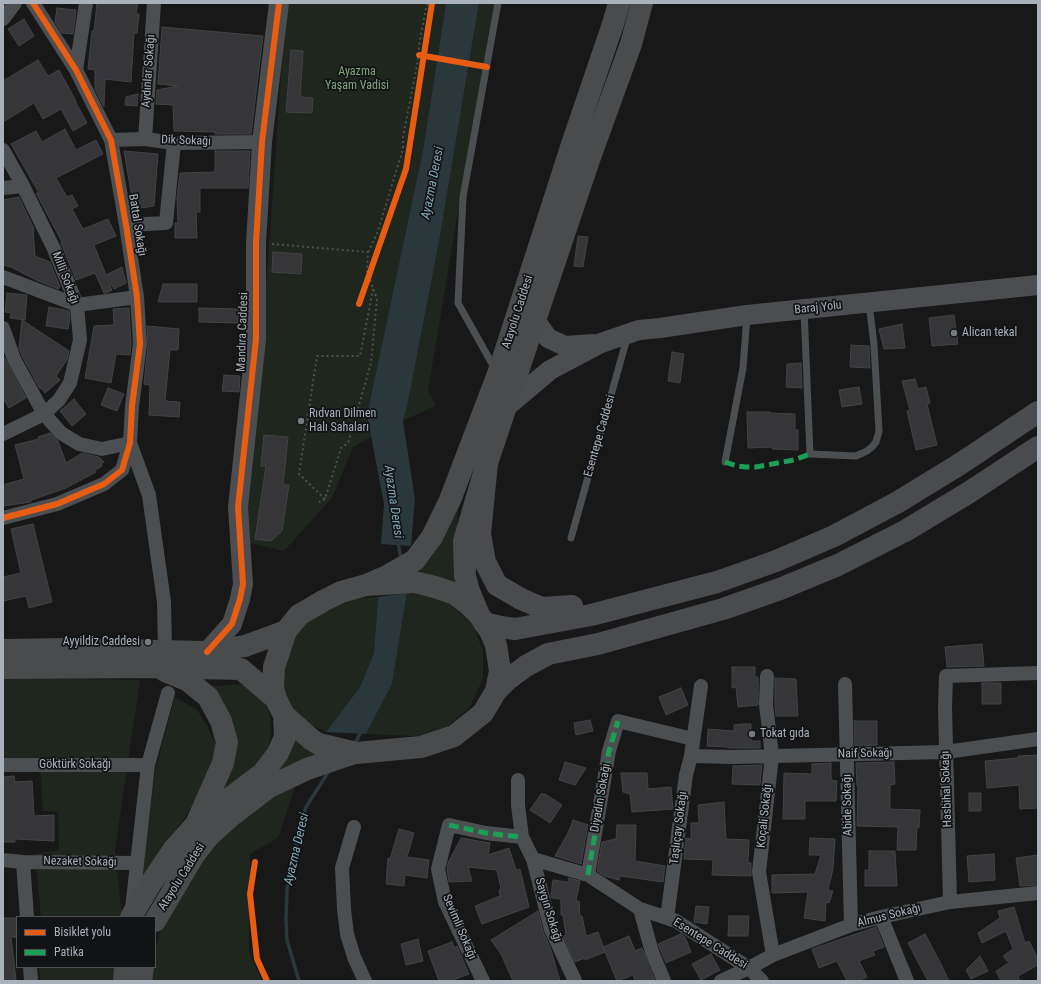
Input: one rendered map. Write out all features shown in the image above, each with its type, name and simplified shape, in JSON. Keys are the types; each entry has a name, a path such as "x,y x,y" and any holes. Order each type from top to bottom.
{"highway":[{"path":"482,619 501,627 514,629 591,614 717,582 776,561 840,532 898,502 960,464 1038,412"},
{"path":"496,691 507,680 526,666 548,654 598,644 723,609 780,589 838,565 905,530 968,493 1038,446"},
{"path":"487,463 480,534 485,562 497,585 521,599 542,608 595,604 717,582"}],"main road":[{"name":"Atayolu Caddesi","path":"366,585 387,576 415,560 432,537 450,500 498,374 573,141 614,24 619,3"},
{"name":"Atayolu Caddesi","path":"482,619 469,591 465,576 464,541 487,463 589,160 631,44 642,3"},
{"path":"3,650 67,649 241,669 280,707 312,740 319,744 356,753 421,747 454,736 483,713 496,691 500,671 496,646 490,631 482,619 468,604 455,594 414,582 366,585 341,592 299,615 286,630 274,667 273,688 280,707 284,737 278,753 263,773 197,823"},
{"path":"3,668 160,659 245,646 286,630"},
{"path":"160,659 208,698 221,721 227,742 223,763 197,823"},
{"name":"Atayolu Caddesi","path":"156,919 194,854 208,837 231,816 269,788 307,769 356,753"},
{"name":"Atayolu Caddesi","path":"132,916 151,883 174,849 197,823"},
{"path":"124,981 125,968"},
{"path":"141,981 143,968"}],"street":[{"path":"3,19 15,3"},
{"name":"Battal Sokağı","path":"3,518 57,504 104,484 122,470 130,443 132,406 140,344 137,297 111,140 76,70 33,3"},
{"path":"76,70 86,3"},
{"name":"Aydınlar Sokağı","path":"145,139 154,3"},
{"name":"Mandıra Caddesi","path":"207,652 232,624 240,599 242,584 238,507 256,340 256,243 262,142 279,3"},
{"name":"Dik Sokağı","path":"111,140 145,139 174,142 262,142"},
{"path":"126,225 166,223 174,142"},
{"name":"Milli Sokağı","path":"3,150 23,186 54,249 77,305 80,340 70,383 59,400 44,414 3,434"},
{"path":"3,188 23,186"},
{"path":"3,277 77,305 137,297"},
{"name":"Baraj Yolu","path":"506,407 550,370 601,343 639,330 804,309 1038,284"},
{"name":"Baraj Yolu","path":"535,320 548,338 565,346 601,343"},
{"path":"3,328 14,359 44,414 61,433 79,444 102,449 130,443 149,495 164,602 160,659"},
{"name":"Hasbihal Sokağı","path":"950,902 946,752 946,676 1038,673"},
{"name":"Koçali Sokağı","path":"766,676 766,704 772,756 759,872 773,955"},
{"name":"Abide Sokağı","path":"845,684 851,925"},
{"name":"Taşlıçay Sokağı","path":"667,918 686,775 691,756 701,686"},
{"name":"Atayolu Caddesi","path":"131,916 148,765 168,692"},
{"name":"Diyadin Sokağı","path":"588,875 609,752 618,721 693,739"},
{"name":"Naif Sokağı","path":"691,756 733,757 946,752 1038,739"},
{"name":"Göktürk Sokağı","path":"3,766 148,765"},
{"path":"518,780 518,805 522,837 533,859"},
{"name":"Sevimli Sokağı","path":"483,981 445,902 438,869 448,825 486,833 522,837"},
{"path":"354,827 342,868 344,909 347,934 354,957 365,981"},
{"name":"Esentepe Caddesi","path":"533,859 588,875 640,910 676,921 749,968 762,981"},
{"name":"Saygın Sokağı","path":"533,859 551,929 575,981"},
{"name":"Nezaket Sokağı","path":"3,860 23,862 138,863"},
{"path":"23,862 27,916"},
{"name":"Almus Sokağı","path":"722,981 773,955 851,925 881,916 950,902 1038,893"},
{"path":"640,910 652,952 664,981"},
{"path":"881,916 907,981"},
{"path":"30,968 31,981"}],"lane":[{"path":"498,3 462,197 458,303 498,374"},
{"path":"804,309 810,454 856,456 868,451 872,447 876,442 879,431 874,346 869,302"},
{"path":"725,462 743,368 747,316"},
{"name":"Esentepe Caddesi","path":"571,538 629,334"}],"path":[{"path":"415,110 421,55 419,45 427,3"},
{"path":"320,502 325,499 341,448 348,443 370,362 377,299 367,272 368,252 377,234 403,149 403,137 432,3"},
{"path":"408,154 409,147"},
{"path":"256,243 368,252"},
{"path":"366,284 374,263"},
{"path":"325,499 299,474 317,356 360,356 370,297 373,288"}],"green space":[{"name":"Ayazma Yaşam Vadisi","path":"286,3 446,3 423,150 367,415 371,437 353,447 332,498 284,551 250,543 245,495 265,304"},
{"path":"479,3 496,3 458,211 428,391 436,406 402,421 408,402 439,242"},
{"path":"458,504 455,585 414,574 431,558 446,533"},
{"path":"407,593 433,597 454,606 474,627 483,651 483,679 469,708 446,727 417,736 366,734 392,684"},
{"path":"378,597 374,653 360,687 326,732 307,723 289,706 280,684 293,638 309,620 332,606 358,598"},
{"path":"3,678 140,680 115,850 122,916 41,916 35,854 59,850 58,812 43,811 40,762 3,763"},
{"path":"242,684 261,696 269,710 271,729 269,748 255,771 223,792 229,745 191,688"},
{"path":"175,697 197,710 207,725 215,743 216,765 205,789 141,879 156,767"},
{"path":"291,736 317,755 259,786"},
{"path":"298,778 278,838 250,854 249,952 262,981 149,981 149,968 156,968 156,946 167,911 190,869 235,819"},
{"path":"39,968 117,968 115,981 40,981"}],"water":[{"path":"446,3 479,3 439,242 403,421 415,499 411,546 381,544 384,504 367,415 423,150"},
{"path":"407,593 392,684 366,734 326,732 360,687 374,653 378,597"}],"building":[{"path":"97,3 138,3 136,14 139,14 137,33 134,33 131,82 105,79 104,107 95,89 95,70 88,69"},
{"path":"57,8 76,10 73,34 62,33 55,22"},
{"path":"24,19 34,36 19,46 8,29"},
{"path":"162,27 263,36 251,134 215,134 215,132 174,131 173,105 156,104 157,90 178,86 158,84"},
{"path":"291,50 303,51 300,97 313,98 312,113 286,112"},
{"path":"38,60 48,76 59,70 87,123 73,131 61,109 43,119 34,103 3,122 3,81"},
{"path":"138,94 137,106 125,105 126,97"},
{"path":"65,129 76,150 96,140 103,154 56,178 67,197 72,195 78,206 72,209 83,229 108,219 116,236 94,245 106,275 122,267 126,283 114,289 112,285 110,286 112,290 106,293 104,293 95,273 76,280 61,243 62,242 36,193 39,193 11,144 36,131 42,142"},
{"path":"124,151 158,154 154,206 134,209"},
{"path":"215,151 250,151 248,188 200,188 200,212 196,212 197,238 175,238 175,223 178,223 177,198 180,173 215,172"},
{"path":"19,197 34,229 35,256 50,262 60,287 58,289 11,267 3,265 3,200"},
{"path":"578,236 588,237 583,267 574,266"},
{"path":"273,252 302,254 301,274 272,272"},
{"path":"163,284 197,284 197,302 158,302"},
{"path":"7,293 27,295 25,320 10,318 11,313 5,312"},
{"path":"49,307 69,311 70,318 68,329 46,326"},
{"path":"129,308 131,344 130,355 116,354 111,383 85,378 94,326 114,325 113,309"},
{"path":"199,308 238,309 238,323 199,322"},
{"path":"954,315 958,344 932,346 929,318"},
{"path":"22,320 69,351 67,360 56,376 60,380 45,393 41,388 40,389 19,348"},
{"path":"902,324 905,348 884,349 879,329"},
{"path":"147,326 179,329 178,350 170,350 165,401 180,402 179,417 149,415 150,385 144,384 148,345"},
{"path":"851,345 869,346 870,368 850,367"},
{"path":"672,352 684,354 680,383 668,381"},
{"path":"3,355 26,398 9,408 3,398"},
{"path":"801,363 802,388 786,387 787,364"},
{"path":"224,375 240,376 239,392 222,391"},
{"path":"915,379 918,389 926,387 930,403 927,404 937,445 916,450 907,411 910,410 902,381"},
{"path":"859,387 862,404 842,407 839,390"},
{"path":"108,388 124,394 117,411 101,405"},
{"path":"74,399 86,414 72,426 60,411"},
{"path":"747,412 795,414 795,430 798,430 798,450 772,449 772,447 748,448"},
{"path":"50,433 58,441 66,463 82,453 99,457 104,462 101,464 102,466 95,470 96,472 66,488 31,500 31,502 3,506 3,485 24,479 15,445 39,439 38,437"},
{"path":"264,435 288,437 283,485 289,485 282,531 271,541 255,539 266,466 261,466"},
{"path":"33,524 52,602 29,608 26,596 3,601 3,577 21,573 11,529"},
{"path":"982,644 984,666 947,667 945,647"},
{"path":"732,667 755,667 755,677 758,677 758,705 738,707 736,687 732,688"},
{"path":"775,678 796,679 798,716 776,716"},
{"path":"982,683 1001,683 1001,704 982,704"},
{"path":"681,688 688,705 666,715 659,697"},
{"path":"590,720 593,731 576,735 574,723"},
{"path":"854,721 877,721 877,745 855,746"},
{"path":"751,724 751,741 760,741 760,748 728,748 707,746 708,729 734,731 734,725"},
{"path":"1038,755 1038,808 1020,809 1019,785 987,788 985,761 1018,758 1018,756"},
{"path":"565,762 586,768 575,785 559,780"},
{"path":"894,762 895,784 890,785 890,809 920,810 919,828 917,827 916,850 897,850 898,827 857,826 858,786 856,763"},
{"path":"831,763 831,780 837,781 836,801 805,801 805,819 783,819 784,773 812,774 812,764"},
{"path":"762,765 760,785 732,784 733,766"},
{"path":"621,773 647,773 648,789 671,787 673,809 632,812 630,794 623,792"},
{"path":"14,776 15,782 32,781 34,816 54,815 54,841 15,839 15,842 3,842 3,777"},
{"path":"969,793 981,793 981,811 969,811"},
{"path":"541,794 545,794 562,805 550,823 530,810"},
{"path":"724,802 726,839 749,840 748,863 751,863 751,876 712,875 713,860 684,859 686,838 691,839 691,823 699,823 698,805"},
{"path":"573,820 588,825 581,864 555,856 569,831"},
{"path":"617,825 636,825 635,861 665,866 663,882 620,876 619,880 604,876 597,871 602,842 616,839"},
{"path":"399,829 414,833 407,857 429,860 427,878 405,875 404,886 386,884 388,858 390,859"},
{"path":"461,838 490,843 488,855 509,848 516,870 520,869 529,907 482,924 475,906 500,896 499,890 501,889 497,870 468,867 472,881 449,882 447,869 448,863"},
{"path":"810,838 835,839 833,869 828,890 833,891 829,903 826,902 825,921 804,918 808,892 772,893 772,875 815,874 821,855 809,855"},
{"path":"869,851 895,851 897,886 865,886 865,870 869,870"},
{"path":"994,854 995,880 969,882 967,856"},
{"path":"1038,855 1038,885 1020,886 1016,858"},
{"path":"569,878 580,881 576,901 579,901 580,916 582,916 586,936 598,932 605,952 585,960 585,958 575,962 563,936 566,935 563,915 561,915 561,899 552,898 551,896 553,880 568,882"},
{"path":"696,906 709,907 707,924 694,922"},
{"path":"1014,907 1025,943 1029,941 1038,959 1038,965 1018,976 1020,981 1001,981 996,971 1009,963 1003,956 1013,949 1006,931 982,943 978,933 1000,918 998,911"},
{"path":"538,911 543,931 551,950 560,981 513,981 501,954 491,940"},
{"path":"729,916 749,916 748,936 728,936"},
{"path":"3,918 16,918 16,937 11,937 16,980 3,981"},
{"path":"876,927 884,947 873,951 875,955 859,961 867,977 858,981 847,981 837,961 819,968 812,949"},
{"path":"681,934 685,937 691,952 666,963 658,944"},
{"path":"925,934 949,981 928,981 908,943"},
{"path":"629,936 635,951 642,948 655,981 635,981 633,975 617,981 603,947"},
{"path":"418,939 423,961 406,965 401,944"},
{"path":"452,942 454,948 457,946 469,974 450,981 439,981 428,951"},
{"path":"711,954 720,970 701,980 692,964"},
{"path":"980,956 988,971 971,979 966,970"}],"waterway":[{"name":"Ayazma Deresi","path":"398,542 401,559"},
{"name":"Ayazma Deresi","path":"353,744 357,740 361,731"},
{"name":"Ayazma Deresi","path":"299,981 287,940 287,890 300,827 306,807 329,771"}],"marked path":[{"path":"725,462 737,466 756,467 794,460 810,454"},
{"path":"588,875 609,751 618,721"},
{"path":"449,825 486,833 522,837"}],"cycle path":[{"path":"3,518 57,504 104,484 122,470 130,443 132,406 140,344 137,297 111,140 76,70 33,3"},
{"path":"207,652 232,624 243,584 238,507 256,339 256,243 262,142 279,3"},
{"path":"359,304 406,169 432,3"},
{"path":"419,55 487,67"},
{"path":"255,862 250,894 257,959 267,981"}],"place":[{"name":"Alican tekal","path":"954,333"},
{"name":"Rıdvan Dilmen Halı Sahaları","path":"301,421"},
{"name":"Ayyildiz Caddesi","path":"148,642"},
{"name":"Tokat gıda","path":"752,734"}]}
